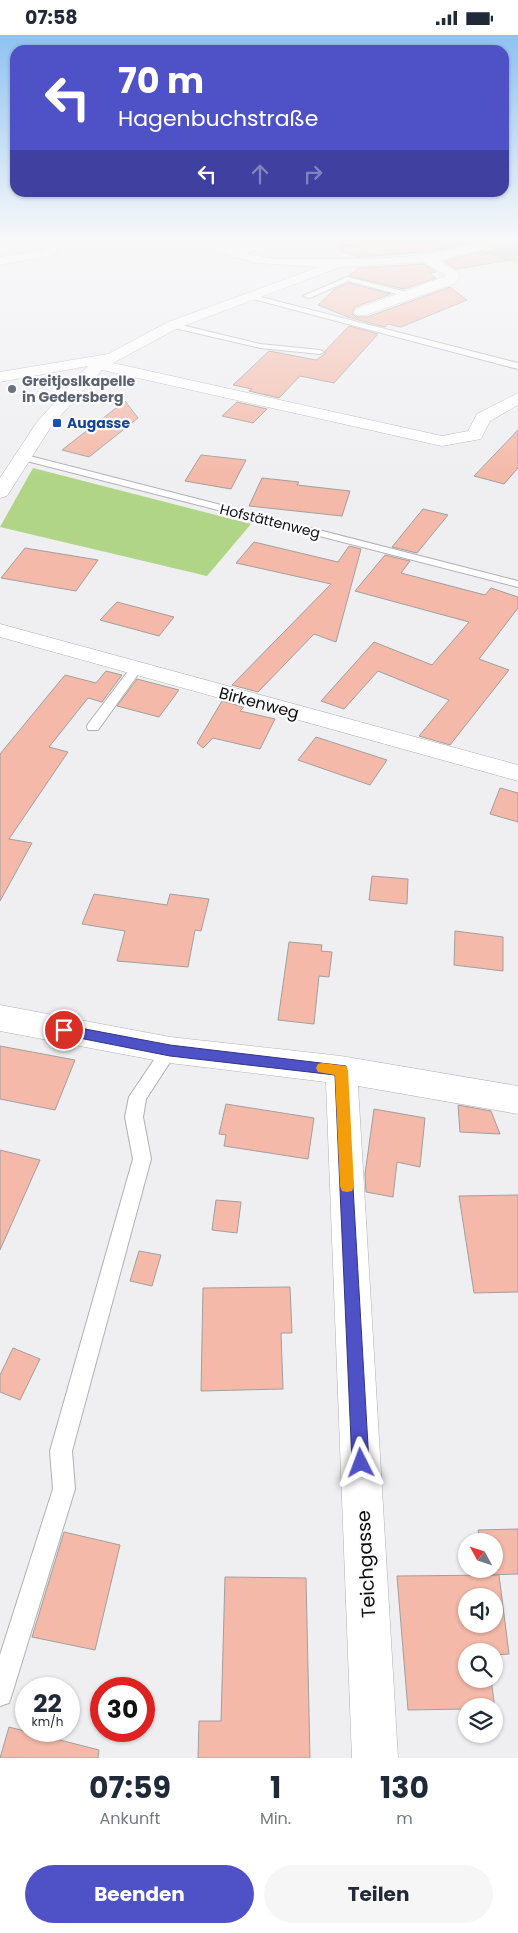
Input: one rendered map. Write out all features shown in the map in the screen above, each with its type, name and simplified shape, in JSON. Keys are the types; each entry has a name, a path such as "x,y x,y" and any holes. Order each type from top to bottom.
{"street":[{"path":"0,492 45,422 86,376 105,362 173,325 194,317"},
{"path":"0,377 105,362 442,441 475,435 483,418 518,398"},
{"name":"Birkenweg","path":"0,630 518,773"},
{"path":"0,1018 170,1050 341,1070 518,1100"},
{"name":"Teichgasse","path":"341,1070 375,1758"}],"lane":[{"path":"333,317 518,366"},
{"path":"173,325 260,346 320,352"},
{"name":"Hofstättenweg","path":"22,457 518,585"},
{"path":"93,727 136,669"},
{"path":"0,1694 64,1489 62,1451 142,1159 134,1117 138,1097 170,1050"}],"green space":[{"path":"33,468 251,524 207,576 0,527"}],"building":[{"path":"350,317 424,317 401,327 388,324 385,327"},
{"path":"349,326 378,334 334,383 300,376 279,398 233,385 269,351 316,360 325,354 325,351"},
{"path":"125,401 138,418 89,457 62,450"},
{"path":"237,402 267,409 253,423 222,416"},
{"path":"518,430 518,468 504,484 474,476"},
{"path":"201,455 246,460 231,489 185,481"},
{"path":"262,478 299,482 297,485 350,491 342,516 249,506"},
{"path":"423,509 448,515 417,553 392,547"},
{"path":"254,542 338,562 349,546 361,549 336,642 314,634 258,692 232,685 331,584 236,563"},
{"path":"25,548 98,560 76,591 1,578"},
{"path":"385,555 410,561 401,573 485,595 491,588 518,597 518,608 479,659 509,670 450,745 419,736 449,700 378,671 344,709 321,701 374,642 432,665 469,622 355,591"},
{"path":"117,602 174,617 159,636 100,620"},
{"path":"106,671 122,675 102,702 88,698 49,747 68,752 9,839 32,843 0,901 0,754 65,675 96,683"},
{"path":"137,679 179,690 159,717 117,706"},
{"path":"222,701 244,707 240,711 275,719 260,749 213,738 203,748 197,743"},
{"path":"316,737 387,760 370,785 298,760"},
{"path":"500,788 518,793 518,822 490,814"},
{"path":"372,876 408,879 407,904 369,900"},
{"path":"94,894 167,905 170,894 209,899 201,931 195,930 188,967 117,961 125,931 82,924"},
{"path":"455,931 503,937 503,971 454,965"},
{"path":"289,942 322,945 321,951 332,952 329,977 319,976 314,1024 278,1020"},
{"path":"0,1046 75,1060 55,1110 0,1099"},
{"path":"226,1104 314,1118 308,1159 224,1146 226,1135 219,1134"},
{"path":"458,1105 491,1111 500,1134 460,1132"},
{"path":"374,1109 425,1118 420,1167 397,1162 393,1197 366,1192 365,1174"},
{"path":"0,1150 40,1160 0,1250"},
{"path":"518,1195 518,1292 474,1293 459,1196"},
{"path":"216,1200 241,1202 237,1233 212,1230"},
{"path":"139,1251 161,1255 152,1286 130,1281"},
{"path":"290,1287 292,1333 281,1333 283,1389 201,1391 203,1288"},
{"path":"13,1348 40,1359 20,1400 0,1392 0,1375"},
{"path":"518,1529 518,1574 503,1574 503,1533 479,1533 478,1530"},
{"path":"64,1532 120,1545 95,1650 32,1637"},
{"path":"458,1575 458,1578 499,1578 501,1588 458,1588 458,1633 503,1633 503,1607 509,1654 503,1654 503,1643 458,1643 458,1688 492,1688 494,1698 458,1698 458,1709 408,1710 397,1576"},
{"path":"225,1577 306,1578 310,1758 198,1758 199,1721 221,1721"},
{"path":"9,1727 15,1729 15,1742 68,1742 99,1750 98,1758 0,1758"}],"slow traffic":[{"path":"322,1068 341,1070 347,1186"}],"place":[{"name":"Greitjoslkapelle in Gedersberg","path":"12,389"},
{"name":"Augasse","path":"57,423"}],"route":[{"path":"64,1030 170,1050 341,1070 361,1463"}]}
